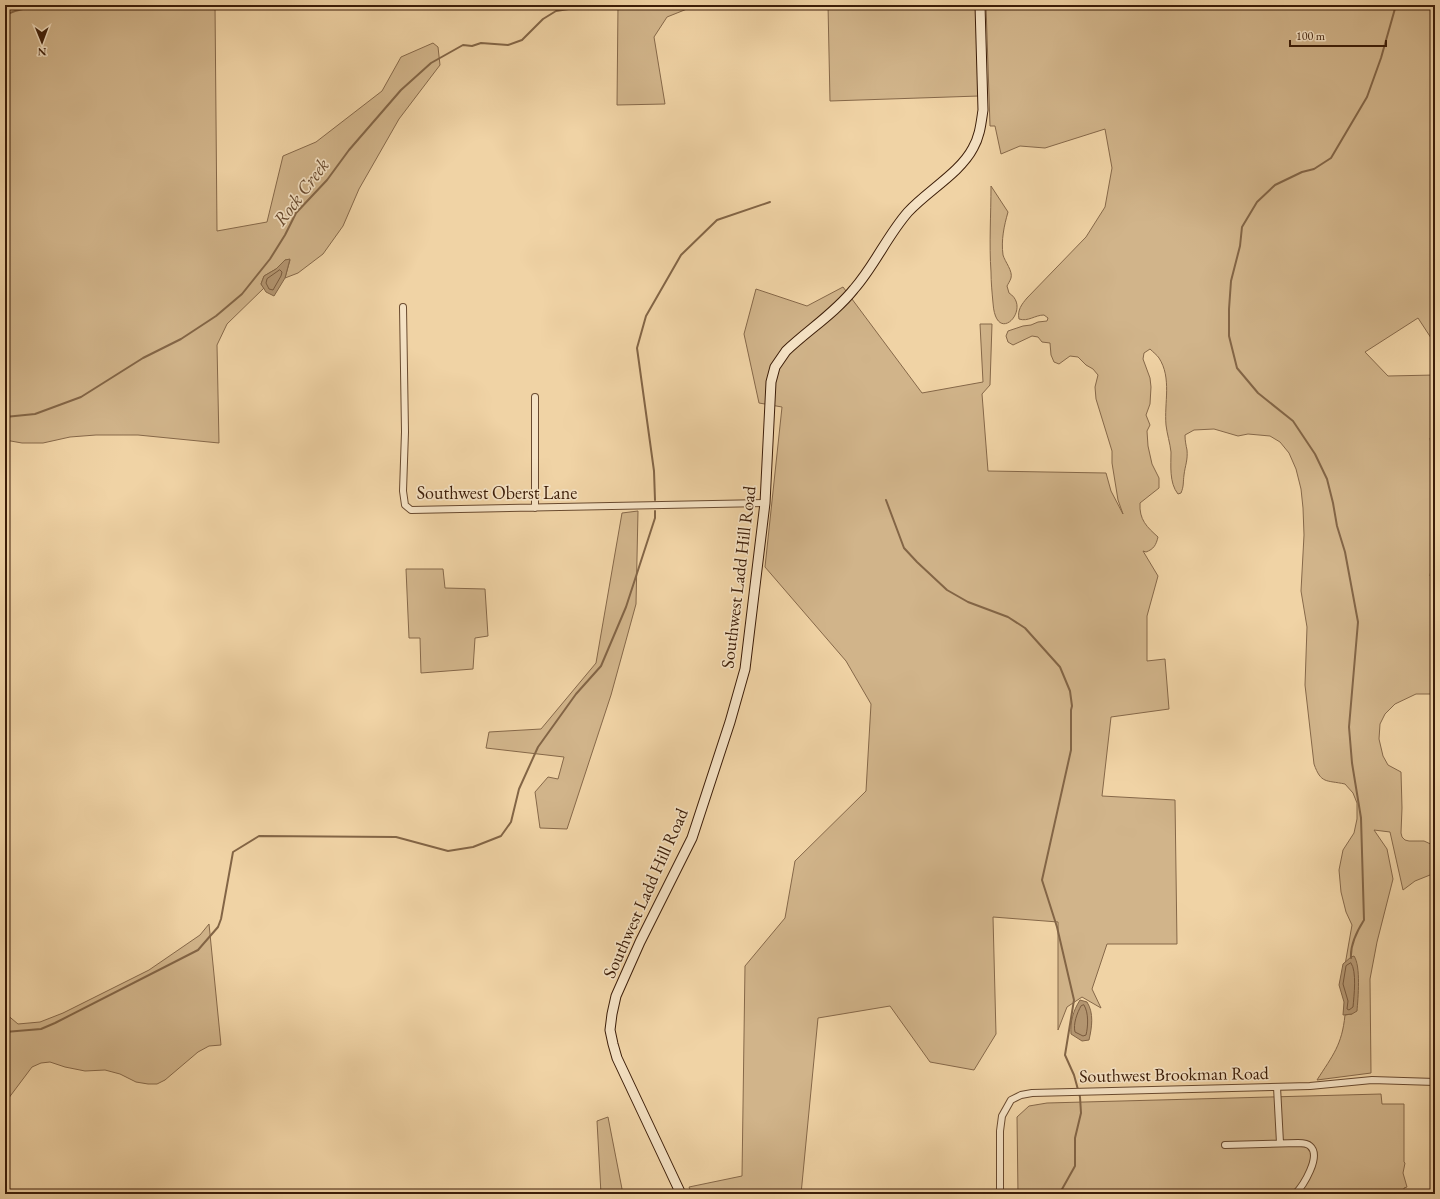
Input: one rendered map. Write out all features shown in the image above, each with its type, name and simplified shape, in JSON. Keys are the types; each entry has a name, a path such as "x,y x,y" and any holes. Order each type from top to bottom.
{"street":[{"name":"Southwest Ladd Hill Road","path":"680,1194 616,1056 612,1040 611,1018 618,992 634,955 692,838 730,722 747,658 764,503 773,373 779,360 793,344 849,295 864,276 908,212 960,166 974,147 981,127 982,110 980,5"},
{"name":"Southwest Oberst Lane","path":"403,307 405,432 403,491 405,505 411,510 764,503"},
{"path":"535,397 535,508"},
{"name":"Southwest Brookman Road","path":"1000,1194 1000,1130 1002,1116 1011,1100 1021,1095 1032,1093 1310,1086 1372,1080 1435,1082"},
{"path":"1278,1087 1280,1143"},
{"path":"1225,1145 1280,1143 1306,1144 1311,1147 1313,1149 1313,1158 1308,1176 1304,1184 1295,1194"}],"shaded area":[{"path":"5,5 215,5 217,231 267,222 283,156 316,142 382,91 401,57 433,43 438,47 440,65 399,119 359,189 343,226 323,254 298,273 285,278 290,260 285,260 276,269 264,276 261,284 264,288 227,324 217,345 219,443 138,435 96,435 70,437 43,443 22,443 5,440"},
{"path":"618,5 697,5 667,17 654,37 665,104 617,105"},
{"path":"828,5 976,5 979,96 830,101"},
{"path":"986,5 1435,5 1435,344 1418,318 1365,352 1388,376 1435,375 1435,436 1430,438 1435,470 1435,498 1433,507 1435,523 1435,559 1432,563 1430,576 1435,578 1435,694 1416,694 1395,704 1385,714 1380,724 1379,739 1383,756 1388,765 1401,772 1402,837 1405,840 1424,841 1435,846 1435,873 1415,881 1403,890 1390,832 1374,830 1387,849 1393,879 1377,942 1370,979 1371,1073 1317,1080 1336,1049 1342,1034 1345,1015 1352,1014 1345,965 1352,925 1346,912 1341,892 1339,870 1343,850 1354,833 1357,819 1357,803 1353,793 1345,784 1325,780 1319,775 1314,764 1305,685 1307,627 1301,591 1304,535 1301,489 1296,469 1289,453 1280,442 1270,436 1248,434 1238,436 1214,429 1194,430 1185,435 1187,460 1184,472 1183,488 1181,493 1178,494 1173,485 1171,474 1171,452 1166,425 1167,391 1165,374 1159,358 1150,349 1144,353 1143,359 1150,378 1151,387 1150,404 1146,415 1150,425 1147,431 1148,446 1152,464 1159,478 1159,488 1140,503 1144,523 1158,537 1153,548 1146,552 1143,551 1158,576 1147,616 1147,661 1165,659 1169,709 1111,717 1102,796 1175,800 1177,944 1107,944 1092,989 1101,1008 1082,997 1067,1007 1058,1030 1058,922 993,917 996,1034 974,1070 930,1062 890,1006 818,1018 801,1194 692,1194 689,1187 742,1176 745,966 785,918 795,861 866,791 871,704 846,661 765,567 782,407 759,403 744,334 756,289 807,306 843,287 922,393 983,382 980,324 992,324 990,385 982,394 988,471 1106,473 1111,491 1123,514 1118,500 1112,463 1112,451 1096,399 1095,387 1098,375 1078,357 1070,356 1059,364 1054,362 1051,355 1050,343 1042,342 1038,337 1032,336 1013,345 1008,342 1006,336 1008,331 1038,322 1047,321 1048,318 1044,315 1025,320 1019,319 1020,307 1086,237 1105,207 1112,168 1105,129 1045,148 1020,146 1001,154 995,126 990,126"},
{"path":"991,186 1008,212 1003,233 1003,255 1010,269 1011,275 1011,279 1007,286 1009,293 1015,300 1017,307 1015,315 1006,324 1000,323 996,316 993,303 990,251"},
{"path":"638,511 636,604 611,695 567,829 540,828 535,792 548,777 558,779 564,757 486,748 489,732 541,729 596,663 622,513"},
{"path":"406,569 443,569 445,588 485,589 488,636 475,638 473,669 421,673 420,638 409,638"},
{"path":"209,924 221,1045 209,1046 198,1052 165,1080 157,1084 136,1082 120,1074 105,1070 85,1071 50,1062 41,1063 32,1067 5,1103 5,1013 18,1024 40,1022 63,1013 149,970 200,935"},
{"path":"1381,1094 1382,1104 1404,1104 1405,1163 1403,1173 1407,1187 1404,1188 1404,1194 1018,1194 1017,1117 1029,1106 1047,1103"},
{"path":"608,1117 623,1194 601,1194 597,1121"}],"water":[{"path":"290,259 285,278 274,296 266,292 261,284 264,276 276,269 285,260"},
{"path":"1354,956 1358,967 1357,1011 1352,1014 1343,1015 1344,1002 1339,985 1343,964"},
{"path":"1080,1000 1087,1002 1091,1011 1092,1020 1089,1040 1082,1041 1071,1034 1072,1017"}],"waterway":[{"path":"5,15 29,7 54,5"},
{"name":"Rock Creek","path":"5,417 35,414 81,397 143,358 181,339 216,316 242,294 270,259 285,235 296,213 327,180 349,150 401,90 431,63 463,45 472,46 481,43 508,45 522,40 543,19 556,11 594,5"},
{"path":"1351,958 1353,943 1364,920 1361,818 1352,763 1349,727 1358,622 1345,552 1337,526 1327,479 1315,454 1293,421 1258,393 1237,368 1229,336 1229,309 1231,281 1240,246 1242,227 1257,202 1275,185 1302,172 1314,169 1331,158 1367,97 1381,58 1396,5"},
{"path":"655,500 654,471 637,348 646,316 681,255 717,220 770,202"},
{"path":"886,500 904,548 917,562 947,590 968,602 1008,617 1025,628 1060,667 1070,691 1072,706 1071,750 1042,880 1057,927 1074,1000 1065,1055 1074,1075 1080,1097 1081,1113 1075,1138 1075,1166 1060,1194"},
{"path":"5,1032 41,1029 198,950 218,927 221,919 233,852 259,836 396,837 448,851 473,847 501,836 511,822 519,789 538,747 576,694 601,666 626,607 655,518 655,511"}]}
